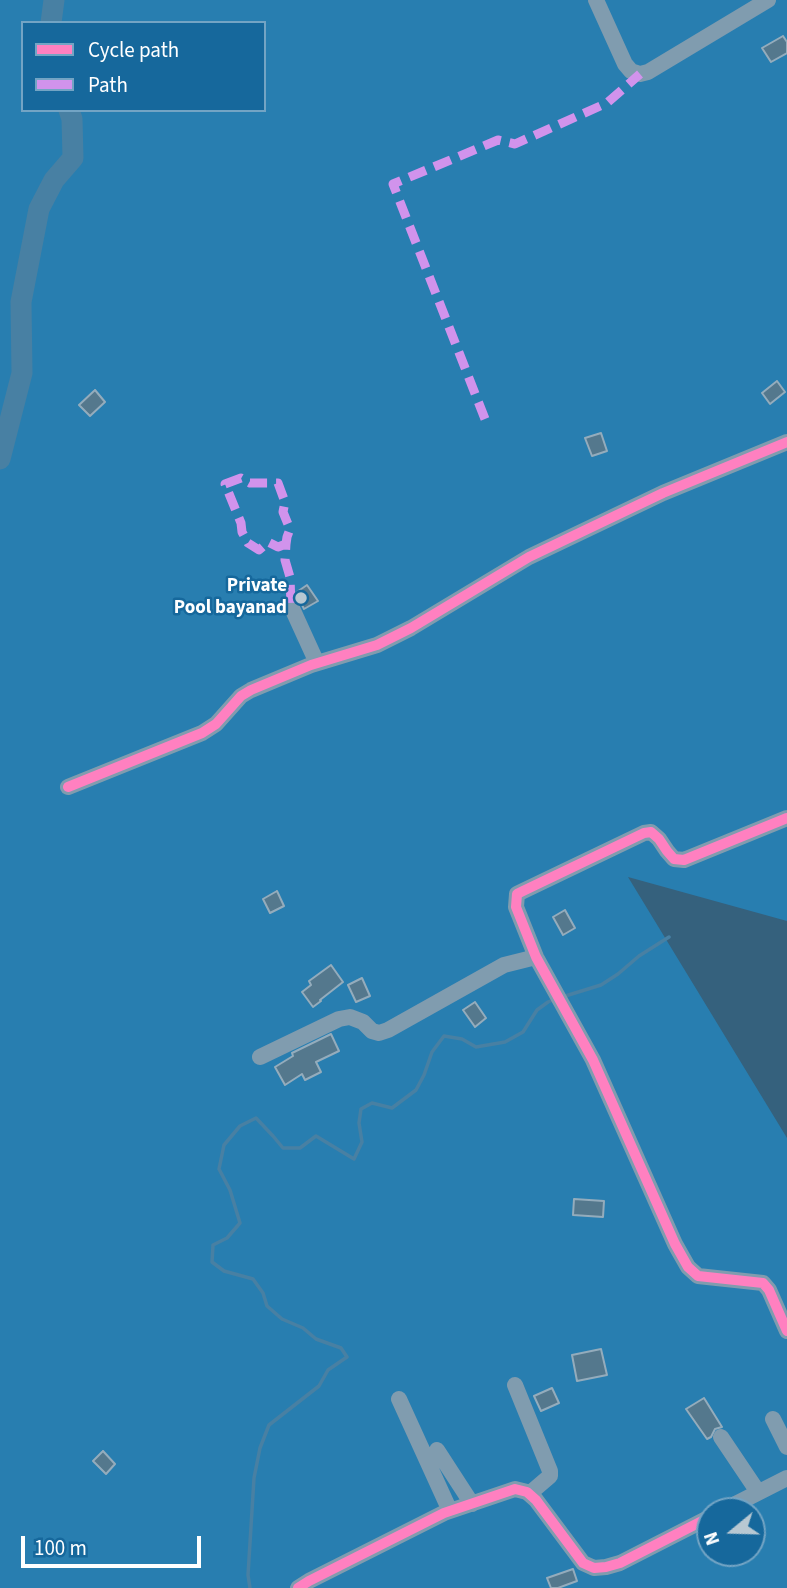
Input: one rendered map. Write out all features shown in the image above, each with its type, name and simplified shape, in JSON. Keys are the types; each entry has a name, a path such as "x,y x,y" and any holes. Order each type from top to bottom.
{"street":[{"path":"596,0 625,64 631,71 640,74 648,72 768,0"},
{"path":"68,788 202,733 216,724 241,696 251,690 317,663 377,645 411,628 529,558 663,493 787,442"},
{"path":"291,606 317,663"},
{"path":"787,818 684,860 674,859 652,832 644,833 517,894 516,907 536,957 593,1060 675,1244 688,1266 698,1276 763,1283 769,1290 787,1331"},
{"path":"260,1057 339,1019 350,1017 363,1022 372,1031 388,1031 504,965 536,957"},
{"path":"515,1385 550,1471 550,1476 529,1494"},
{"path":"399,1399 450,1511"},
{"path":"773,1419 787,1447"},
{"path":"721,1437 758,1492"},
{"path":"437,1450 472,1504"},
{"path":"749,1497 787,1478"},
{"path":"306,1586 450,1511 515,1489 536,1500 583,1563 594,1568 620,1563 696,1524"}],"shaded area":[{"path":"0,0 787,0 787,921 628,877 787,1138 787,1588 0,1588"}],"building":[{"path":"783,36 787,42 787,53 771,62 762,48"},
{"path":"777,381 785,392 770,404 762,393"},
{"path":"95,390 105,402 90,416 79,405"},
{"path":"601,433 607,451 592,456 585,438"},
{"path":"307,585 318,601 304,609 294,594"},
{"path":"277,891 284,906 270,913 263,899"},
{"path":"565,910 575,928 563,935 553,917"},
{"path":"331,965 343,982 313,1007 302,992 311,985 309,981"},
{"path":"362,978 370,996 356,1002 348,985"},
{"path":"475,1002 486,1018 475,1027 463,1010"},
{"path":"331,1034 339,1051 316,1062 321,1072 305,1080 302,1074 285,1085 275,1067 293,1056 292,1053"},
{"path":"574,1199 604,1201 603,1217 573,1215"},
{"path":"601,1349 607,1375 577,1381 572,1355"},
{"path":"552,1388 559,1403 541,1411 534,1396"},
{"path":"704,1398 722,1427 715,1429 707,1439 686,1409"},
{"path":"103,1451 115,1464 106,1474 93,1461"},
{"path":"573,1569 577,1581 551,1588 547,1578"}],"waterway":[{"path":"51,21 54,0"},
{"path":"0,459 22,373 21,302 39,209 54,180 73,158 70,112"},
{"path":"562,997 601,985 669,937"},
{"path":"250,1588 248,1575 254,1478 260,1448 269,1425 319,1386 328,1370 347,1357 341,1348 316,1339 303,1328 282,1319 267,1306 263,1293 253,1279 224,1271 212,1262 213,1245 227,1238 240,1223 230,1190 219,1169 224,1145 240,1126 256,1118 283,1148 300,1148 316,1136 354,1159 362,1142 359,1123 361,1109 372,1103 392,1108 416,1090 432,1052 444,1036 462,1039 476,1047 505,1042 523,1032 537,1010 555,999"}],"marked path":[{"path":"485,419 393,184 498,140 515,144 607,103 640,74"},
{"path":"286,544 278,547 268,542 259,550 248,543 225,484 241,478 250,483 278,483 285,502 283,512 290,529 285,560 290,577 291,606"}],"cycle path":[{"path":"68,787 202,733 216,724 241,696 251,690 311,665 377,645 411,628 529,557 663,493 787,442"},
{"path":"787,818 684,860 674,859 651,832 644,833 517,894 516,907 536,957 593,1060 675,1244 688,1267 698,1276 763,1283 769,1290 787,1331"},
{"path":"298,1588 444,1513 515,1489 527,1492 536,1500 583,1563 594,1568 620,1563 696,1524"}],"place":[{"name":"Private Pool bayanad","path":"301,598"}]}
